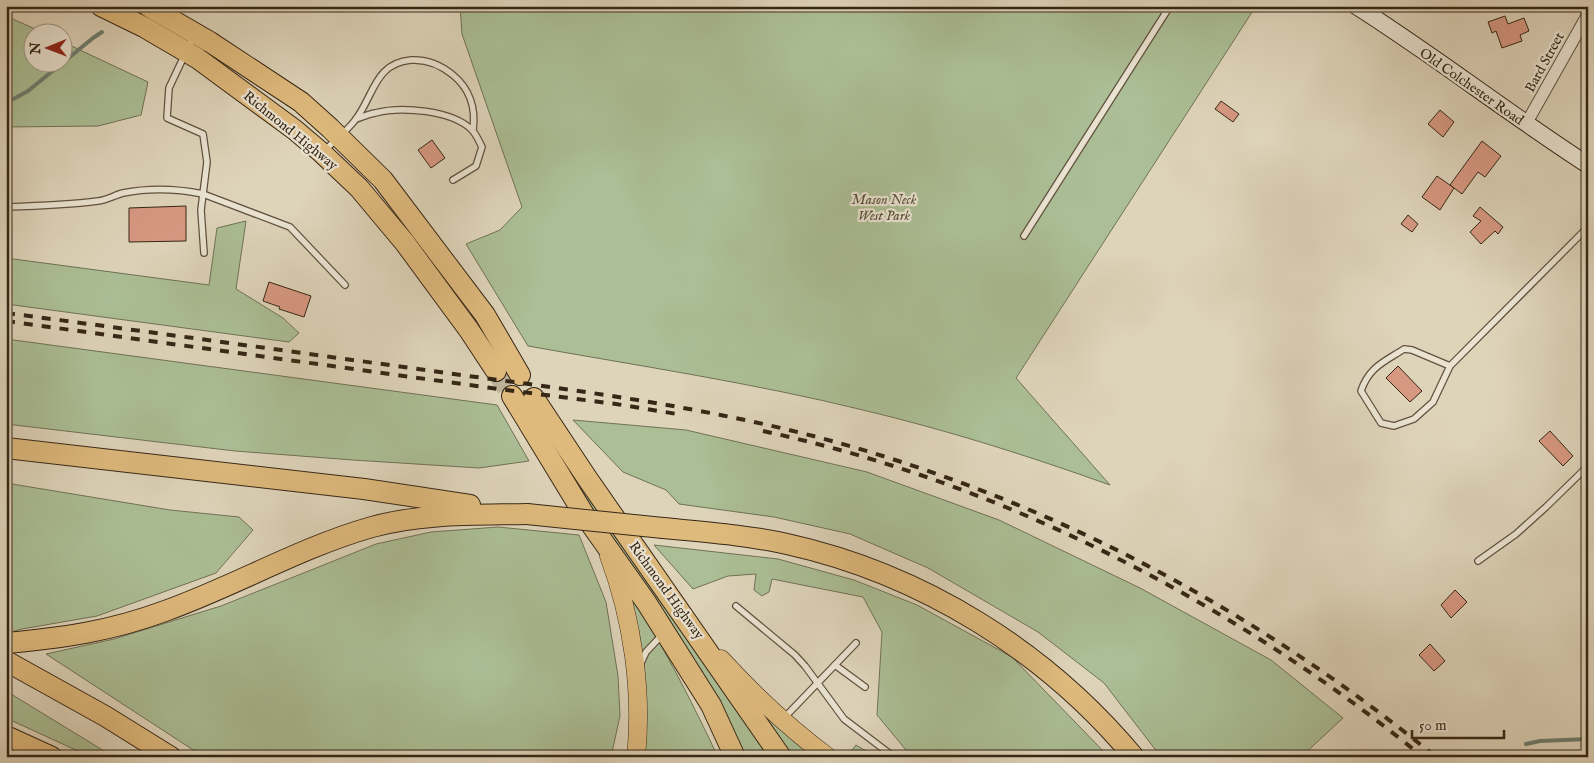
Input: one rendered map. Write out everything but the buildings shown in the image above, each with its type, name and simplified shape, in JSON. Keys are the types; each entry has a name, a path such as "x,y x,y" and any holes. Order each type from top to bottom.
{"highway":[{"name":"Richmond Highway","path":"101,6 144,27 186,52 295,130 322,153 359,188 404,243 469,330 496,371"},
{"name":"Richmond Highway","path":"148,6 301,102 383,180 485,316 520,375"},
{"name":"Richmond Highway","path":"512,396 605,546"},
{"name":"Richmond Highway","path":"534,398 587,478 690,625"},
{"path":"6,448 364,489 527,514 752,538 804,548 857,564 925,592 989,629 1054,676 1103,721 1134,757"},
{"path":"6,643 59,639 87,634 136,621 207,595 334,540 374,527 451,515 527,514"},
{"path":"605,546 665,631 711,705 735,757"},
{"path":"690,625 781,757"},
{"path":"6,661 66,694 171,757"},
{"path":"6,736 52,757"}],"main road":[{"name":"Richmond Highway","path":"605,546 615,573 624,609 636,674 638,722 636,757"},
{"name":"Richmond Highway","path":"690,625 747,687 810,748 828,757"}],"street":[{"name":"Old Colchester Road","path":"1356,6 1588,165"},
{"name":"Bard Street","path":"1526,124 1588,14"}],"lane":[{"path":"1024,236 1170,6"},
{"path":"195,34 169,88 167,118 203,134 207,162 201,210 204,253"},
{"path":"322,153 356,119 385,70 395,63 419,59 434,63 446,70 457,78 467,90 474,112 473,130"},
{"path":"356,119 376,112 400,110 428,112 457,119 473,130 482,146 476,166 453,180"},
{"path":"6,208 77,204 101,200 123,193 190,191 203,194 290,227 344,286"},
{"path":"1450,366 1412,350 1404,349 1370,371 1361,391 1380,423 1394,426 1414,419 1433,402 1450,366 1588,227"},
{"path":"1478,561 1516,534 1588,466"},
{"path":"736,606 795,655 844,719 894,757"},
{"path":"636,674 646,652 665,631"},
{"path":"782,720 856,643"},
{"path":"835,665 865,686"}],"green space":[{"name":"Mason Neck West Park","path":"460,6 1256,6 1016,378 1110,485 988,444 926,426 822,400 738,383 528,346 466,244 500,230 522,207 462,34"},
{"path":"6,16 22,23 22,72 72,72 72,46 148,82 141,115 98,126 6,127"},
{"path":"246,221 236,289 283,318 299,333 289,342 6,304 6,258 209,285 217,228"},
{"path":"6,339 497,405 529,461 479,468 353,460 235,451 6,424"},
{"path":"523,399 769,757 745,757"},
{"path":"573,420 686,430 867,472 999,520 1140,588 1271,660 1343,718 1301,757 1161,757 1104,683 1038,632 928,568 850,534 774,517 679,504 666,490 623,472"},
{"path":"6,483 170,510 239,517 253,530 216,573 97,616 7,633"},
{"path":"498,527 579,535 606,602 618,676 620,716 611,757 204,757 46,654 114,639 221,606 376,544 431,532"},
{"path":"654,545 778,559 854,580 917,605 1012,657 1109,757 913,757 877,715 882,632 863,597 772,579 769,592 762,596 754,590 756,574 728,576 693,589"},
{"path":"624,584 674,669 718,757 643,757"},
{"path":"743,690 815,757 791,757"},
{"path":"6,691 114,757 91,757 6,718"},
{"path":"856,745 876,757 852,757 849,754"}],"waterway":[{"path":"6,103 28,91 102,32"},
{"path":"1526,744 1540,741 1588,739"}],"tunnel":[{"path":"496,371 512,396"}],"railway":[{"path":"6,313 623,398 730,417 784,429 837,442 889,458 963,483 1036,513 1107,545 1176,581 1310,663 1436,757"},
{"path":"6,321 616,404 677,414"},
{"path":"763,431 852,454 941,482 1027,516 1112,555 1194,599 1273,648 1350,701 1423,757"}]}
